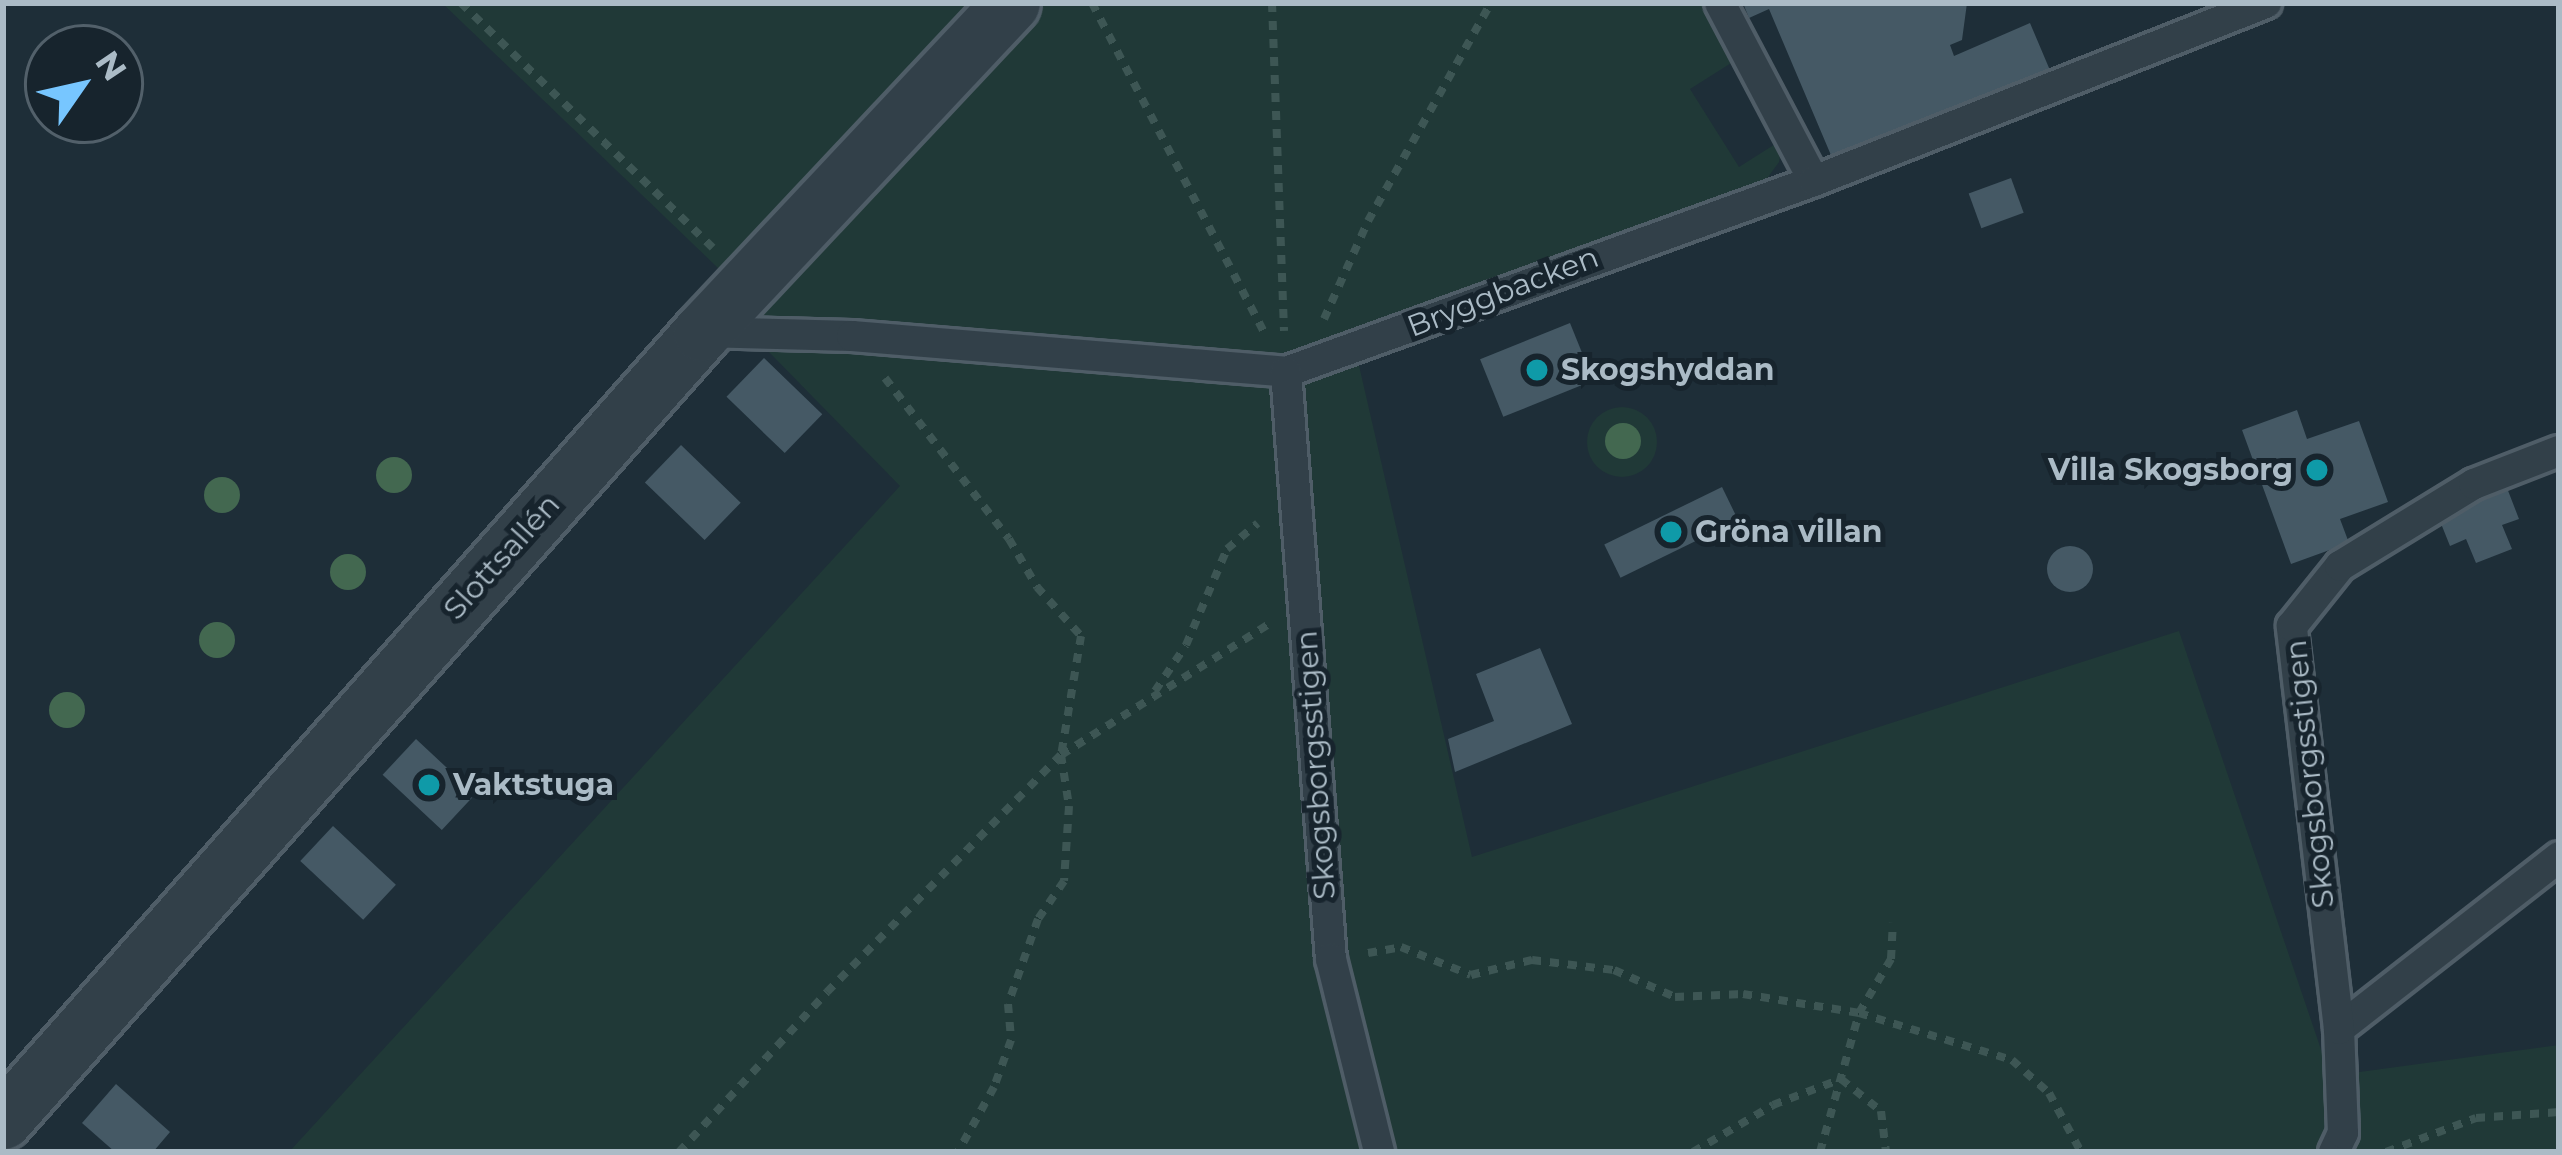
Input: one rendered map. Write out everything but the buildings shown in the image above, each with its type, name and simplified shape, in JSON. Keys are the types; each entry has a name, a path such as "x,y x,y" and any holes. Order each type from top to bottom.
{"street":[{"name":"Slottsallén","path":"3,1120 702,332 1011,3"}],"lane":[{"path":"1720,3 1814,181"},
{"name":"Bryggbacken","path":"702,332 853,335 1299,368 1588,259 1814,181 2266,3"},
{"name":"Skogsborgsstigen","path":"1299,368 1292,496 1331,959 1379,1152"},
{"name":"Skogsborgsstigen","path":"2334,1152 2343,1133 2339,1029 2292,626 2340,566 2474,484 2559,451"},
{"path":"2339,1029 2559,857"}],"path":[{"path":"460,3 748,282"},
{"path":"1092,3 1299,368"},
{"path":"1272,3 1299,368"},
{"path":"1299,368 1330,298 1491,3"},
{"path":"853,335 1010,539 1037,587 1081,636 1061,755 1070,806 1064,881 1038,919 1008,1004 1011,1040 994,1088 958,1152"},
{"path":"1150,698 1186,645 1227,549 1292,496"},
{"path":"679,1152 1061,755 1303,602"},
{"path":"1820,1152 1858,1012 1891,958 1893,923"},
{"path":"1331,959 1401,947 1471,975 1532,960 1614,970 1675,997 1743,994 1858,1012 2012,1060 2050,1093 2081,1152"},
{"path":"1693,1152 1773,1105 1841,1079"},
{"path":"1841,1079 1881,1111 1886,1152"},
{"path":"2384,1151 2476,1118 2559,1112"}],"green space":[{"path":"442,3 1701,3 1736,60 1690,89 1739,167 1783,139 1779,162 1763,184 1352,335 1472,857 2179,631 2330,1076 2559,1045 2559,1152 289,1152 900,486 768,351 718,268"},
{"path":"1622,407 1647,417 1657,442 1647,467 1622,477 1597,467 1587,442 1597,417"}],"place":[{"name":"Skogshyddan","path":"1537,370"},
{"name":"Villa Skogsborg","path":"2317,470"},
{"name":"Gröna villan","path":"1671,532"},
{"name":"Vaktstuga","path":"429,785"}]}
